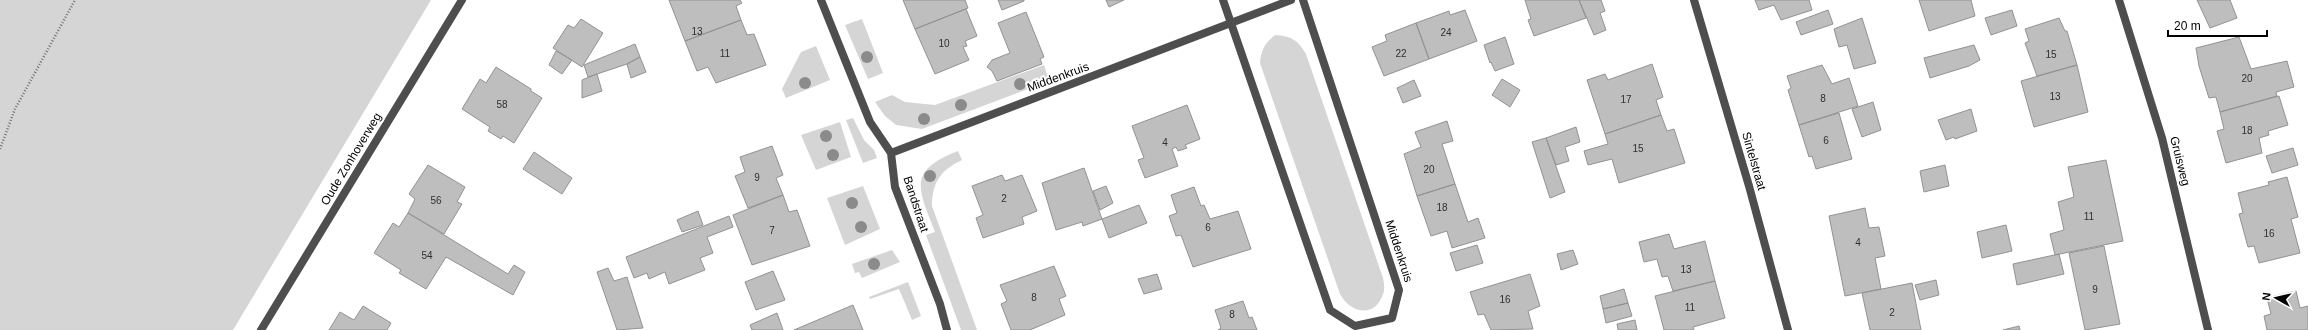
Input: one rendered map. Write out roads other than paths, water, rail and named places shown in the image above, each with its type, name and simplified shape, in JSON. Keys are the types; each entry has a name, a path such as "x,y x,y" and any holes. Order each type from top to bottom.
{"street":[{"name":"Oude Zonhoverweg","path":"261,330 462,0"},
{"name":"Bandstraat","path":"821,0 870,122 891,153 895,187 940,304 947,330"},
{"name":"Middenkruis","path":"1223,0 1330,310 1355,326 1392,318 1399,290 1303,0"},
{"name":"Middenkruis","path":"891,153 1232,24 1291,0"},
{"name":"Sintelstraat","path":"1694,0 1749,186 1788,330"},
{"name":"Gruisweg","path":"2119,0 2162,138 2208,330"}]}
